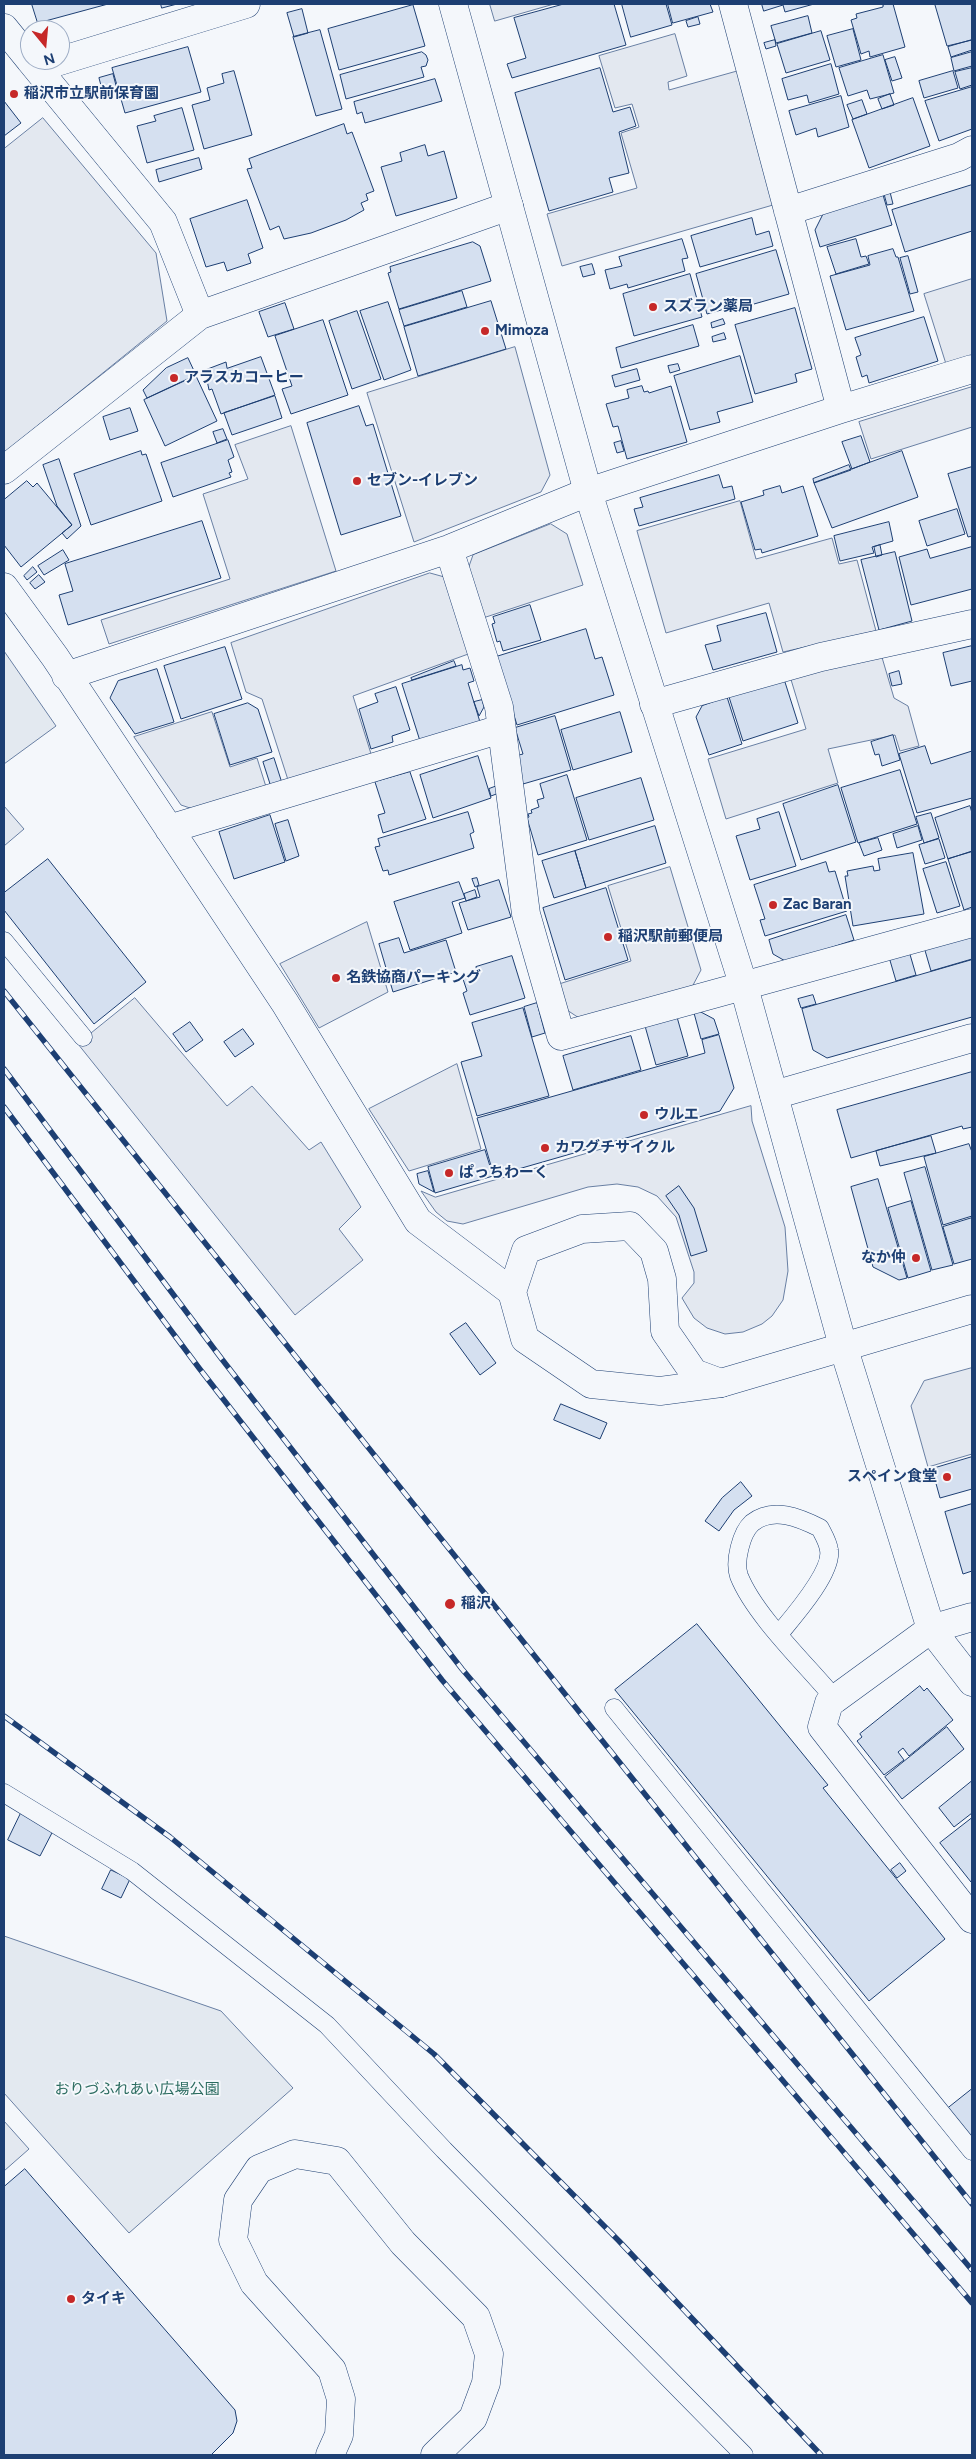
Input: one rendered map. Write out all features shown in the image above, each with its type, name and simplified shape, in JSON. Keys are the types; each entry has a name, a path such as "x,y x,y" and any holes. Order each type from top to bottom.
{"street":[{"path":"70,53 246,4"},
{"path":"453,4 588,492 744,987 843,1346 931,1628 972,1682"},
{"path":"733,4 841,409"},
{"path":"4,28 20,48"},
{"path":"38,70 163,222 200,315"},
{"path":"788,211 959,157 972,150"},
{"path":"4,470 200,315 509,206"},
{"path":"66,676 449,549 588,492 841,409 972,369"},
{"path":"449,549 499,707 526,914 561,1036 972,923"},
{"path":"4,587 66,676 285,1003 418,1221 512,1292"},
{"path":"654,704 821,657 972,624"},
{"path":"169,830 502,729"},
{"path":"774,1095 972,1038"},
{"path":"721,1383 694,1374 665,1331 662,1279 654,1251 630,1226 582,1229 526,1250 512,1292 525,1339 591,1384 660,1391 721,1383 972,1309"},
{"path":"972,1617 931,1628 829,1703 822,1727 972,1919"},
{"path":"330,2455 340,2435 341,2399 332,2370 254,2283 233,2240 238,2200 259,2170 295,2154 337,2161 403,2243 476,2317 490,2354 486,2383 473,2418 434,2455"}],"lane":[{"path":"4,941 83,1036"},
{"path":"779,1634 803,1606 823,1575 830,1551 820,1528 797,1517 774,1514 752,1523 740,1542 738,1574 754,1604 779,1634 835,1699"},
{"path":"614,1708 972,2151"},
{"path":"4,1793 132,1871 327,2025 444,2150 744,2455"}],"green space":[{"path":"4,651 56,726 4,764"},
{"name":"おりづふれあい広場公園","path":"4,1936 221,2011 293,2088 129,2233 4,2093"}],"shaded area":[{"path":"490,4 554,4 495,21"},
{"path":"675,34 687,76 668,82 669,90 737,71 773,205 562,266 547,214 637,188 621,133 639,127 632,104 615,108 599,56"},
{"path":"43,118 156,253 167,321 4,453 4,149"},
{"path":"972,279 972,356 946,364 924,294"},
{"path":"515,347 550,475 541,492 414,542 367,393"},
{"path":"972,387 972,427 871,459 859,422"},
{"path":"291,426 336,571 109,644 101,620 230,579 203,494 248,479 235,445"},
{"path":"740,501 756,559 832,538 839,564 857,560 876,631 783,652 769,603 666,633 637,531"},
{"path":"551,524 567,534 583,585 483,618 468,569 473,555"},
{"path":"430,573 448,578 471,653 353,696 372,757 289,783 262,699 246,692 231,643"},
{"path":"881,654 894,698 908,706 919,746 900,751 895,735 828,749 838,783 726,819 708,759 806,729 789,673"},
{"path":"212,712 230,767 257,758 267,790 199,811 181,805 134,737"},
{"path":"4,806 24,829 4,846"},
{"path":"670,867 701,970 692,987 582,1020 567,1010 559,984 631,961 608,886"},
{"name":"名鉄協商パーキング","path":"367,922 388,992 319,1028 280,964"},
{"path":"135,998 227,1106 252,1086 309,1150 321,1142 361,1207 339,1229 363,1260 295,1315 78,1044"},
{"path":"457,1064 481,1149 409,1171 369,1109"},
{"path":"751,1106 752,1121 785,1227 788,1271 783,1300 772,1316 762,1324 743,1332 725,1334 707,1328 694,1318 682,1298 694,1283 694,1272 676,1217 657,1196 638,1187 617,1184 588,1187 463,1224 447,1221 436,1212 421,1191 435,1197"},
{"path":"972,1368 972,1454 928,1467 911,1406 924,1381"},
{"path":"4,2121 29,2149 4,2171"}],"building":[{"path":"32,4 108,4 49,20 37,20"},
{"path":"161,4 177,4 162,8"},
{"path":"564,4 614,4 626,45 512,78 507,64 526,58 514,18"},
{"path":"622,4 666,4 672,25 631,37"},
{"path":"668,4 710,4 713,12 673,23"},
{"path":"762,4 814,4 785,12 783,5 764,11"},
{"path":"886,4 893,4 905,47 870,57 869,51 861,54 851,20 857,18 856,14 883,7"},
{"path":"972,4 972,40 947,46 935,5"},
{"path":"413,5 425,46 339,70 328,29"},
{"path":"302,9 308,33 294,37 287,13"},
{"path":"808,16 812,33 776,43 771,26"},
{"path":"698,17 700,24 688,27 686,21"},
{"path":"853,29 861,60 836,67 827,36"},
{"path":"320,30 342,109 316,116 293,37"},
{"path":"821,31 830,60 786,73 777,44"},
{"path":"775,40 776,46 766,49 764,43"},
{"path":"972,40 972,50 951,57 948,47"},
{"path":"188,47 201,92 125,113 112,68"},
{"path":"422,52 428,60 426,66 421,67 424,77 346,99 340,75"},
{"path":"972,52 972,66 954,71 951,58"},
{"path":"883,55 894,93 870,99 867,90 848,96 839,68"},
{"path":"895,57 902,78 892,81 885,60"},
{"path":"831,64 839,94 809,103 807,95 788,100 782,79"},
{"path":"600,68 613,112 630,107 636,126 619,132 629,173 609,178 613,192 549,211 515,93"},
{"path":"972,68 972,85 960,89 955,72"},
{"path":"234,71 252,135 204,149 192,105 210,100 207,88 224,83 222,74"},
{"path":"953,71 958,88 924,98 919,81"},
{"path":"113,74 118,93 104,97 99,78"},
{"path":"435,79 442,101 365,123 362,112 357,114 354,102"},
{"path":"972,87 972,129 939,141 925,101"},
{"path":"890,94 894,105 882,109 878,99"},
{"path":"841,96 849,127 818,137 816,128 796,135 789,111"},
{"path":"913,98 930,146 869,168 852,120"},
{"path":"862,100 867,114 853,119 847,105"},
{"path":"4,101 21,123 4,136"},
{"path":"182,108 194,150 147,163 137,126 156,121 154,116"},
{"path":"344,124 347,134 352,132 374,191 366,194 368,200 361,203 364,210 346,220 311,233 284,239 279,226 270,230 247,169 252,168 249,159"},
{"path":"425,145 428,156 444,151 457,198 396,216 381,167 402,161 400,153"},
{"path":"199,158 202,169 159,182 156,170"},
{"path":"972,185 972,231 905,252 892,210"},
{"path":"890,192 893,204 887,205 884,194"},
{"path":"883,195 892,225 820,247 815,230 824,212"},
{"path":"247,200 263,248 248,254 251,263 227,271 224,262 206,267 190,219"},
{"path":"752,218 756,235 769,231 773,246 700,267 691,236"},
{"path":"682,239 688,258 682,259 685,271 628,288 627,284 610,289 605,270 622,266 619,257"},
{"path":"856,239 861,257 866,256 869,264 836,274 827,247"},
{"path":"473,242 480,246 491,281 399,309 388,273 391,272 390,267"},
{"path":"893,249 896,257 898,257 914,311 846,330 830,276 870,265 868,256"},
{"path":"776,250 789,294 747,306 746,303 707,314 696,274"},
{"path":"908,256 918,292 910,294 900,258"},
{"path":"592,264 595,274 583,277 580,267"},
{"path":"690,274 702,317 634,336 623,294"},
{"path":"462,291 467,307 404,326 399,310"},
{"path":"491,301 506,349 418,376 404,327"},
{"path":"388,302 411,370 384,380 360,311"},
{"path":"285,303 294,329 268,337 259,312"},
{"path":"795,308 812,369 795,374 797,382 755,394 735,325"},
{"path":"357,311 381,379 352,389 329,321"},
{"path":"924,317 938,361 869,383 867,375 862,377 856,357 861,355 855,338"},
{"path":"723,319 725,324 712,328 711,323"},
{"path":"323,320 348,395 291,414 282,389 292,386 275,336"},
{"path":"693,325 699,346 621,368 616,348"},
{"path":"724,333 726,339 713,342 712,337"},
{"path":"740,356 753,402 717,412 720,422 690,430 674,376"},
{"path":"261,357 275,395 221,414 212,389 209,390 205,370 226,362 227,368"},
{"path":"188,358 196,375 147,398 143,390 166,368"},
{"path":"678,364 680,370 670,373 668,366"},
{"path":"637,369 640,380 615,387 612,376"},
{"path":"196,376 217,421 165,446 144,400"},
{"path":"642,386 644,392 648,391 649,393 671,386 687,442 627,459 618,426 613,427 606,404 629,398 627,390"},
{"path":"275,396 282,418 232,435 224,413"},
{"path":"359,406 366,426 373,424 401,516 341,535 307,423"},
{"path":"130,408 138,431 110,440 103,417"},
{"path":"223,429 227,439 217,443 213,432"},
{"path":"861,436 870,462 852,469 842,442"},
{"path":"228,440 234,457 228,460 232,472 229,473 231,477 173,497 161,463"},
{"path":"621,441 624,451 617,453 614,443"},
{"path":"141,451 142,455 146,454 162,501 91,525 74,474"},
{"path":"902,451 918,497 832,528 814,483"},
{"path":"59,459 81,526 67,539 62,533 72,525 57,506 43,465"},
{"path":"849,465 851,470 814,483 813,479"},
{"path":"972,467 972,536 968,537 948,474"},
{"path":"719,475 723,488 732,486 735,499 639,526 634,509 643,507 640,498"},
{"path":"27,481 33,487 37,483 72,525 21,567 4,545 4,500"},
{"path":"780,486 782,493 803,486 818,536 762,553 761,549 755,550 741,502 764,495 763,491"},
{"path":"957,509 965,534 927,546 919,521"},
{"path":"202,521 221,578 68,625 59,595 73,591 65,564"},
{"path":"889,522 893,541 872,547 874,553 840,561 834,536"},
{"path":"880,545 882,555 876,557 874,547"},
{"path":"972,547 972,589 911,605 899,557 927,549 930,558"},
{"path":"63,550 69,560 44,575 38,566"},
{"path":"895,552 912,621 879,630 861,560"},
{"path":"33,567 37,572 27,580 24,576"},
{"path":"39,575 45,582 35,589 30,583"},
{"path":"530,605 541,640 503,651 500,641 497,642 492,624 495,623 493,617"},
{"path":"766,613 777,652 713,670 705,645 721,641 717,626"},
{"path":"586,629 595,659 602,657 614,695 517,725 496,657"},
{"path":"972,646 972,681 951,686 943,653"},
{"path":"225,647 242,699 181,719 164,666"},
{"path":"454,661 456,666 412,680 411,678"},
{"path":"462,665 463,670 470,668 474,681 468,683 480,722 420,741 402,684"},
{"path":"157,669 174,722 135,734 110,698 118,681"},
{"path":"899,671 902,684 892,686 889,674"},
{"path":"784,679 798,723 743,741 729,697"},
{"path":"396,687 410,730 392,736 393,742 371,749 359,709 378,702 375,694"},
{"path":"727,697 742,744 709,755 696,717 702,706"},
{"path":"482,700 484,707 479,716 474,702"},
{"path":"248,703 258,709 272,752 230,765 214,714"},
{"path":"620,712 632,752 573,770 561,730"},
{"path":"555,716 571,770 523,784 518,770 519,755 523,754 515,728"},
{"path":"893,735 900,760 882,766 879,754 875,755 871,742"},
{"path":"925,746 931,764 972,751 972,798 917,813 899,754"},
{"path":"478,756 491,798 433,818 420,775"},
{"path":"274,758 282,783 271,787 263,762"},
{"path":"900,770 917,824 858,843 841,788"},
{"path":"410,772 426,819 383,833 378,815 385,813 375,782"},
{"path":"567,775 587,840 538,855 527,818 529,817 528,814 532,813 531,810 539,807 537,800 544,798 540,784"},
{"path":"641,778 654,820 589,840 576,798"},
{"path":"838,785 856,842 801,860 783,804"},
{"path":"497,786 499,793 491,796 489,789"},
{"path":"970,806 972,813 972,851 948,859 935,818"},
{"path":"468,812 474,832 470,834 474,848 389,875 388,870 383,871 375,847 380,846 378,839"},
{"path":"779,812 796,866 750,880 736,836 760,829 757,819"},
{"path":"931,813 939,838 924,843 916,817"},
{"path":"270,815 285,862 234,879 219,832"},
{"path":"288,820 299,856 286,861 275,824"},
{"path":"655,826 666,863 586,888 575,851"},
{"path":"918,826 922,840 897,848 893,834"},
{"path":"878,838 882,850 864,856 859,843"},
{"path":"939,839 945,858 925,864 919,845"},
{"path":"575,851 586,888 554,898 542,861"},
{"path":"972,852 972,907 964,910 948,859"},
{"path":"913,853 924,914 853,926 845,876 848,876 847,871 873,866 874,871 880,870 878,859"},
{"path":"48,859 146,982 94,1024 4,910 4,893"},
{"path":"826,862 829,872 835,871 847,911 765,936 760,920 765,919 754,885"},
{"path":"946,862 960,906 937,913 923,869"},
{"path":"477,878 479,885 475,887 472,879"},
{"path":"499,880 511,917 468,930 459,903 480,897 477,887"},
{"path":"459,882 465,898 452,902 462,933 410,950 394,902"},
{"path":"606,888 628,960 565,980 543,908"},
{"path":"475,890 477,897 466,901 464,894"},
{"path":"846,915 854,940 787,962 773,954 769,940"},
{"path":"972,933 972,959 931,971 924,947"},
{"path":"399,938 404,953 446,940 456,972 393,992 379,944"},
{"path":"909,951 916,975 896,981 889,957"},
{"path":"512,956 525,998 470,1015 463,993 467,991 462,976 477,971 476,967"},
{"path":"972,960 972,1017 827,1058 813,1050 802,1009"},
{"path":"813,995 816,1004 801,1008 798,999"},
{"path":"537,1003 545,1033 532,1037 524,1007"},
{"path":"523,1008 549,1096 477,1116 461,1062 482,1056 472,1023"},
{"path":"699,1011 714,1019 719,1034 701,1039 694,1013"},
{"path":"677,1017 688,1056 656,1065 645,1026"},
{"path":"190,1022 203,1040 186,1052 173,1034"},
{"path":"243,1029 254,1044 235,1057 224,1042"},
{"path":"719,1035 734,1088 720,1111 494,1176 477,1118 705,1053 702,1040"},
{"path":"631,1036 641,1070 573,1090 563,1056"},
{"path":"972,1072 972,1127 963,1129 962,1126 851,1158 837,1110"},
{"path":"931,1136 936,1153 880,1166 876,1151"},
{"path":"969,1144 972,1152 972,1216 943,1225 924,1157"},
{"path":"485,1150 493,1176 435,1193 428,1167"},
{"path":"925,1167 953,1265 932,1270 904,1173"},
{"path":"428,1171 434,1192 419,1184 417,1174"},
{"path":"878,1179 907,1278 899,1280 873,1267 851,1187"},
{"path":"679,1186 694,1208 707,1251 691,1256 679,1215 666,1196"},
{"path":"911,1201 931,1271 908,1278 888,1208"},
{"path":"972,1218 972,1259 954,1264 943,1227"},
{"path":"466,1323 496,1363 480,1375 450,1334"},
{"path":"561,1404 607,1423 600,1439 554,1420"},
{"path":"972,1457 972,1489 940,1498 932,1469"},
{"path":"741,1482 752,1496 734,1510 719,1531 705,1521 722,1498"},
{"path":"972,1504 972,1571 963,1574 945,1512"},
{"path":"697,1624 828,1785 823,1788 945,1939 869,2001 615,1690"},
{"path":"920,1686 924,1691 927,1688 953,1720 909,1756 903,1748 898,1752 904,1760 884,1775 857,1741 862,1737 860,1734"},
{"path":"947,1727 964,1749 902,1799 885,1777"},
{"path":"972,1781 972,1813 954,1827 939,1808"},
{"path":"21,1813 54,1829 40,1856 8,1840"},
{"path":"972,1818 972,1880 971,1882 940,1843"},
{"path":"900,1863 906,1871 897,1878 891,1870"},
{"path":"111,1870 130,1879 121,1898 102,1889"},
{"path":"972,2089 972,2140 947,2109"},
{"name":"タイキ","path":"25,2169 235,2410 237,2421 233,2433 211,2455 4,2455 4,2187"}],"railway":[{"path":"4,991 972,2204"},
{"path":"4,1069 221,1358 462,1669 972,2270"},
{"path":"4,1107 199,1368 442,1680 972,2303"},
{"path":"4,1716 170,1837 434,2054 619,2241 821,2455"}],"place":[{"name":"稲沢市立駅前保育園","path":"14,94"},
{"name":"スズラン薬局","path":"653,307"},
{"name":"Mimoza","path":"485,331"},
{"name":"アラスカコーヒー","path":"174,378"},
{"name":"セブン-イレブン","path":"357,481"},
{"name":"Zac Baran","path":"773,905"},
{"name":"稲沢駅前郵便局","path":"608,937"},
{"name":"名鉄協商パーキング","path":"336,978"},
{"name":"ウルエ","path":"644,1115"},
{"name":"カワグチサイクル","path":"545,1148"},
{"name":"ぱっちわーく","path":"449,1173"},
{"name":"なか仲","path":"916,1258"},
{"name":"スペイン食堂","path":"947,1477"},
{"name":"稲沢","path":"450,1604"},
{"name":"タイキ","path":"71,2299"}]}
